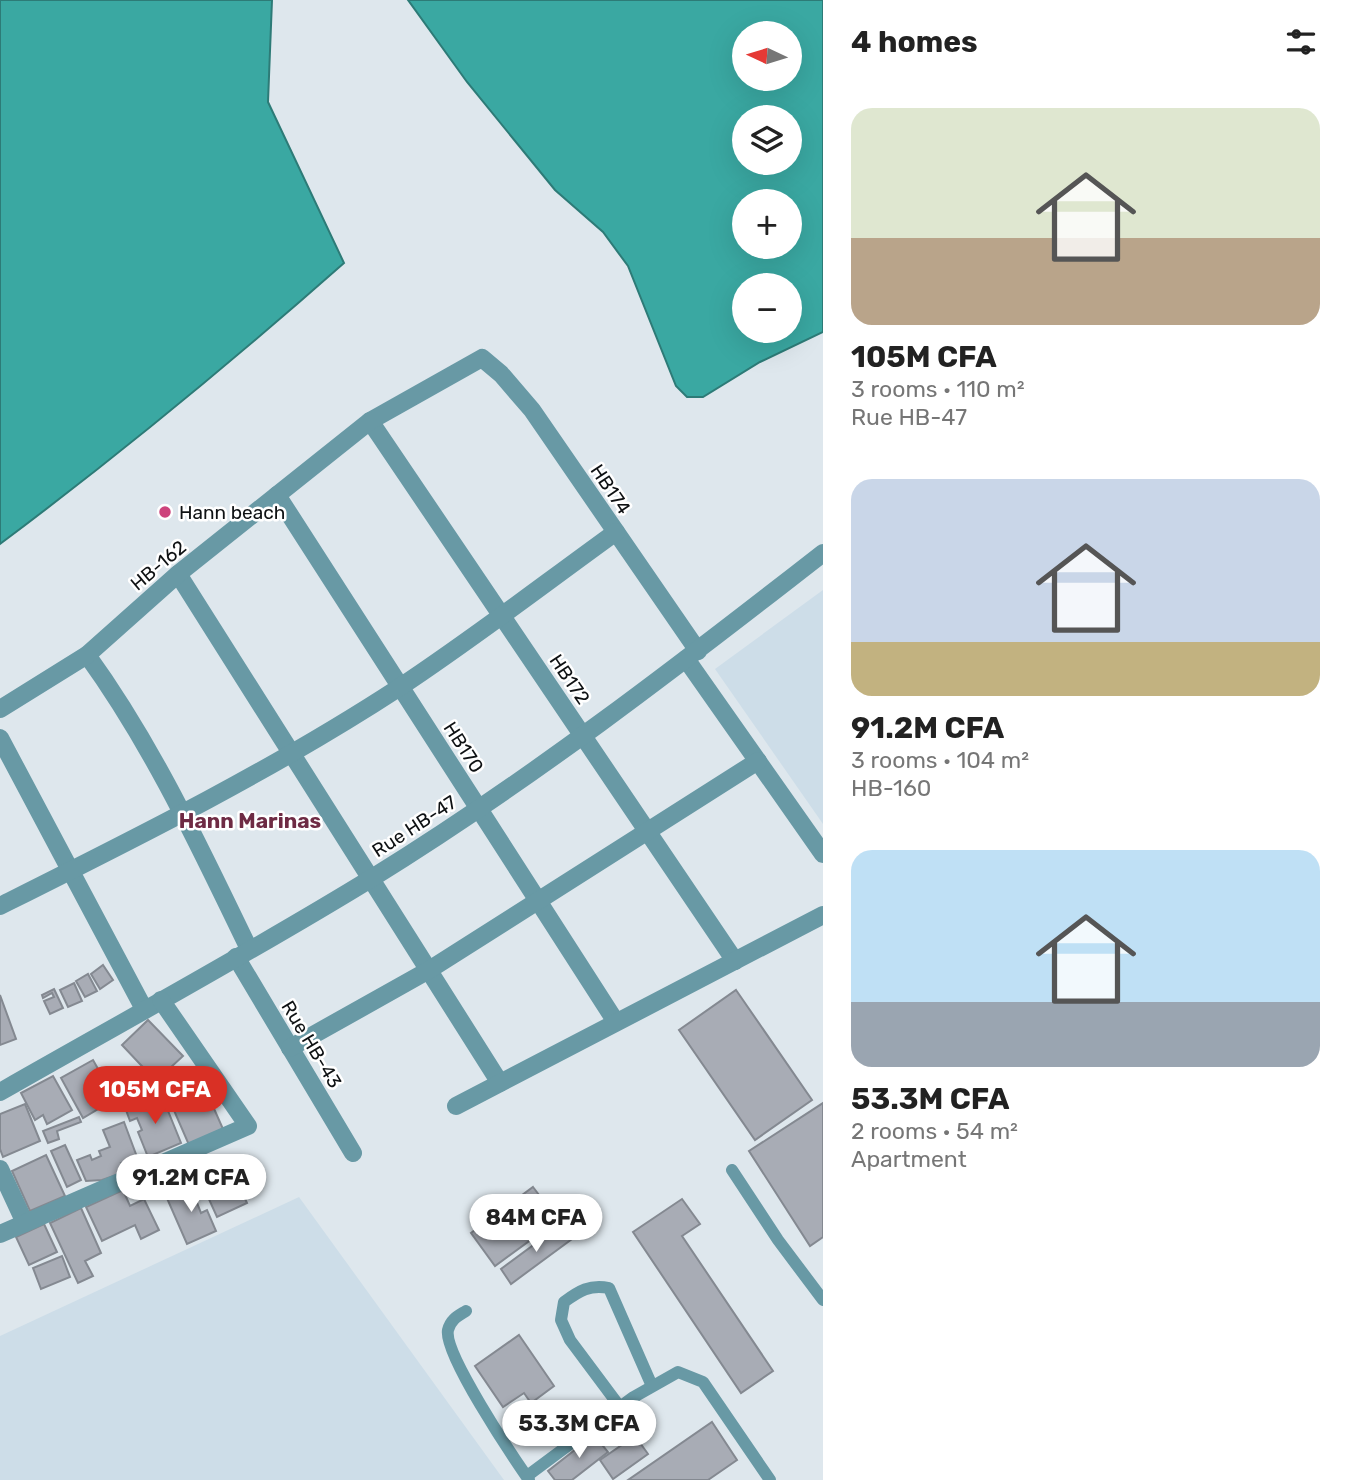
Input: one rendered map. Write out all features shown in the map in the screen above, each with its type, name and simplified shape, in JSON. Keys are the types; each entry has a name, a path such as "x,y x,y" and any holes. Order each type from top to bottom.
{"street":[{"name":"HB-162","path":"0,709 87,655 178,574 370,421 482,358"},
{"name":"HB174","path":"482,358 501,374 532,410 616,532 758,761 823,854"},
{"name":"HB172","path":"370,421 735,961"},
{"name":"HB170","path":"277,495 616,1023"},
{"path":"0,906 183,814 292,754 401,686 616,532"},
{"name":"Rue HB-47","path":"0,1093 371,879 479,809 692,655 823,553"},
{"path":"178,574 500,1083"},
{"name":"Rue HB-43","path":"87,655 125,708 183,814 242,953 290,1048 353,1153"},
{"path":"0,738 144,1009"},
{"path":"290,1048 429,970 758,761"},
{"path":"456,1106 823,915"},
{"path":"0,1234 248,1126 160,1000"},
{"path":"0,1169 25,1223"}],"lane":[{"path":"732,1170 778,1240 823,1300"},
{"path":"620,1407 570,1340 561,1320 564,1302 579,1291 595,1285 609,1288 652,1386"},
{"path":"466,1311 454,1318 449,1329 453,1356 528,1478 620,1407 678,1372 697,1377 763,1478"}],"shaded area":[{"path":"0,0 272,0 268,102 344,263 175,407 0,544"},
{"path":"408,0 823,0 823,332 802,342 802,273 732,273 732,343 800,343 760,362 703,397 687,397 676,386 628,266 603,232 555,190 467,82"},
{"path":"823,590 823,824 715,669"},
{"path":"299,1197 504,1480 0,1480 0,1336"}],"building":[{"path":"103,965 113,980 100,989 91,974"},
{"path":"88,974 97,991 85,997 76,981"},
{"path":"74,983 82,1001 68,1007 60,990"},
{"path":"54,989 63,1008 50,1014 44,1001 54,997 52,993 43,998 42,995"},
{"path":"736,990 812,1100 755,1140 679,1030"},
{"path":"0,995 16,1039 0,1045"},
{"path":"148,1020 183,1056 156,1081 122,1045"},
{"path":"93,1060 115,1099 83,1118 61,1078"},
{"path":"53,1076 72,1110 47,1124 43,1115 35,1120 21,1093"},
{"path":"200,1077 223,1129 189,1145 166,1092"},
{"path":"162,1096 181,1143 148,1157 138,1132 142,1130 137,1118 130,1121 126,1110"},
{"path":"823,1103 823,1237 810,1246 749,1151"},
{"path":"25,1104 40,1141 3,1157 0,1149 0,1114"},
{"path":"79,1117 81,1122 57,1131 59,1139 48,1143 43,1131"},
{"path":"124,1122 137,1157 121,1163 125,1172 102,1180 86,1181 77,1160 90,1155 92,1160 101,1156 99,1151 110,1147 103,1130"},
{"path":"65,1145 81,1180 67,1187 51,1151"},
{"path":"46,1155 65,1196 30,1211 12,1171"},
{"path":"238,1183 247,1203 217,1217 208,1197"},
{"path":"196,1184 202,1198 196,1200 201,1213 207,1210 216,1231 187,1244 166,1196"},
{"path":"533,1187 558,1220 495,1266 471,1233"},
{"path":"123,1190 130,1206 144,1199 159,1230 141,1239 135,1225 102,1241 86,1207"},
{"path":"682,1199 700,1224 682,1236 773,1371 741,1393 633,1232"},
{"path":"81,1208 101,1253 85,1261 93,1276 78,1283 50,1223"},
{"path":"44,1224 57,1252 29,1265 16,1237"},
{"path":"562,1224 572,1239 511,1284 501,1269"},
{"path":"62,1256 70,1277 41,1289 33,1268"},
{"path":"519,1335 554,1386 531,1403 524,1393 503,1407 475,1366"},
{"path":"712,1422 737,1460 708,1480 628,1480"},
{"path":"594,1435 608,1452 572,1480 555,1480 548,1471"},
{"path":"635,1436 648,1454 613,1479 600,1460"}],"place":[{"name":"Hann beach","path":"165,512"}],"district":[{"name":"Hann Marinas","path":"250,821"}]}
